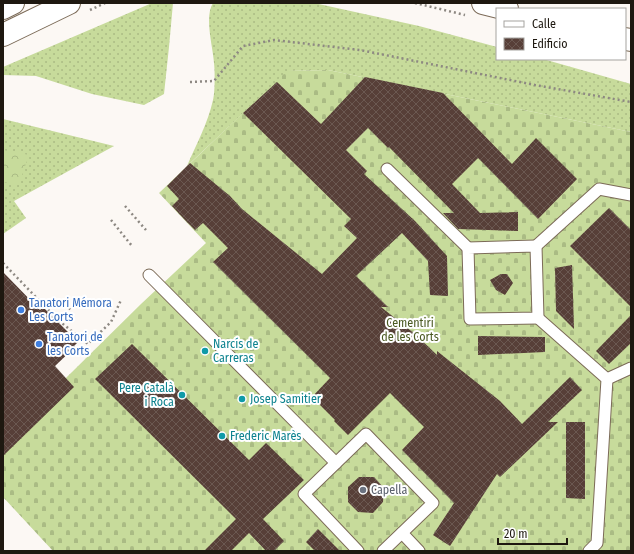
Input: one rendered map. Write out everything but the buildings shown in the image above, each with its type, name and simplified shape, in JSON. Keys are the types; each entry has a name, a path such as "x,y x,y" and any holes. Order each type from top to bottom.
{"street":[{"path":"3,8 13,3"},
{"path":"3,35 69,3"},
{"path":"475,9 496,9"}],"lane":[{"path":"387,169 468,248 470,319 538,318 607,379"},
{"path":"468,248 536,246 600,189 631,194"},
{"path":"536,246 538,318"},
{"path":"149,275 336,463"},
{"path":"607,379 631,368"},
{"path":"589,551 597,543 607,379"},
{"path":"358,551 304,494 366,434 432,503 383,551"},
{"path":"402,532 419,551"}],"path":[{"path":"415,3 475,9"},
{"path":"190,82 214,81 243,46 274,40 360,50 535,85 631,102"},
{"path":"125,206 146,230"},
{"path":"111,220 132,246"},
{"path":"3,263 58,320 88,344 111,322 121,300"},
{"path":"58,320 72,306"}],"green space":[{"path":"152,3 173,3 164,94 144,105 92,94 36,76 3,75 3,67"},
{"path":"213,3 314,3 419,26 496,47 496,60 547,60 631,84 631,132 328,70 288,71 187,166 205,125 214,97 214,67 209,24 210,9"},
{"name":"Cementiri de les Corts","path":"328,70 631,132 631,551 53,551 3,497 3,440 141,304 206,243 159,193 287,71"},
{"path":"3,119 114,146 14,201 26,218 3,234"},
{"path":"3,150 29,155 19,184 3,182"}],"place":[{"name":"Tanatori Mémora Les Corts","path":"21,310"},
{"name":"Tanatori de les Corts","path":"39,344"},
{"name":"Narcís de Carreras","path":"205,351"},
{"name":"Pere Català i Roca","path":"182,395"},
{"name":"Josep Samitier","path":"242,399"},
{"name":"Frederic Marès","path":"222,436"},
{"name":"Capella","path":"363,490"}]}
